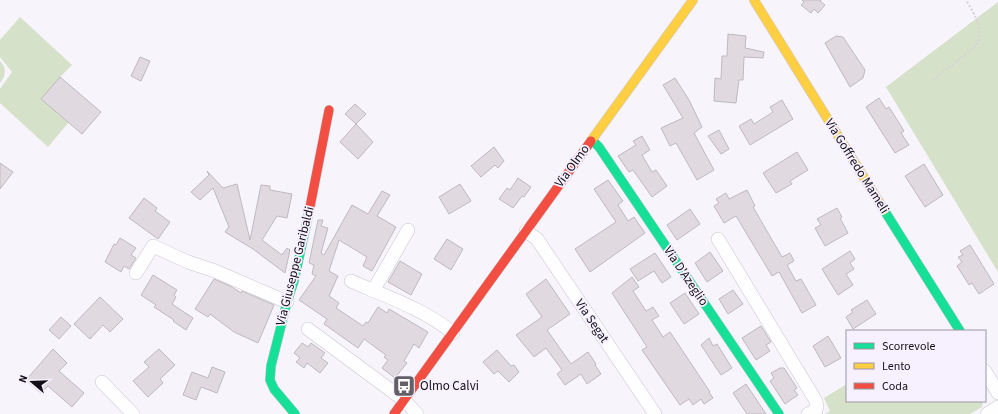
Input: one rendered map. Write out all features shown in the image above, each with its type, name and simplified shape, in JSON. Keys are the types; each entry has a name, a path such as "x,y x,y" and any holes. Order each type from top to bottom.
{"street":[{"name":"Via Olmo","path":"394,414 693,0"},
{"name":"Via Goffredo Mameli","path":"754,0 959,330"},
{"name":"Via Giuseppe Garibaldi","path":"294,414 274,389 270,380 271,366 287,302 294,281 329,110"},
{"name":"Via D'Azeglio","path":"592,140 599,147 779,414"},
{"path":"373,291 408,230"},
{"name":"Via Segat","path":"526,231 536,239 655,414"},
{"path":"718,239 816,400 816,410 808,414"},
{"path":"136,273 153,246 188,262 215,271 287,302"},
{"path":"351,281 423,314 444,325 453,333"},
{"path":"308,329 404,400 417,414"},
{"path":"986,373 997,391"},
{"path":"102,382 133,414"},
{"path":"988,414 998,407"}],"path":[{"path":"933,80 975,47 979,40 977,18 966,0"}],"green space":[{"path":"998,2 998,272 886,87"},
{"path":"20,17 72,65 60,77 69,122 48,147 0,103 0,89 12,72 0,57 0,40"},
{"path":"0,61 4,66 5,72 4,78 0,83"},
{"path":"846,385 846,402 983,402 982,407 970,414 825,414 830,411 824,398"}],"building":[{"path":"802,0 821,0 820,1 825,5 818,13 814,9 811,13 801,5 804,2"},
{"path":"728,34 746,36 745,48 764,52 763,58 744,57 743,80 739,80 736,103 714,101 715,78 721,79 722,56 727,56"},
{"path":"836,36 843,37 865,70 863,78 850,87 825,43"},
{"path":"140,57 150,61 141,81 131,76"},
{"path":"60,77 101,112 82,134 41,99"},
{"path":"675,78 689,100 702,127 694,133 714,170 697,180 676,143 670,146 661,128 683,118 663,85"},
{"path":"879,98 886,109 889,107 904,131 901,133 909,145 895,153 866,107"},
{"path":"782,100 793,119 750,145 739,126 751,119 754,124 773,112 770,107"},
{"path":"355,104 366,114 356,124 345,114"},
{"path":"356,124 373,142 358,159 340,142"},
{"path":"719,130 729,149 721,154 708,136"},
{"path":"642,136 650,150 642,155 652,172 656,170 667,186 652,197 633,170 629,172 618,156 636,145 633,141"},
{"path":"494,147 504,161 498,168 495,165 481,177 471,166"},
{"path":"797,152 808,170 790,181 792,184 776,193 763,173"},
{"path":"0,163 13,172 0,189"},
{"path":"924,164 943,195 925,207 905,176"},
{"path":"207,171 223,188 237,184 250,240 261,185 270,186 270,190 292,194 287,218 277,216 262,240 282,255 287,248 290,250 285,273 253,249 225,232 229,227 213,188 200,200 191,192 209,175"},
{"path":"518,178 531,187 513,208 499,199 507,188 510,190"},
{"path":"608,180 623,201 618,205 628,221 634,217 645,233 590,272 575,249 616,222 594,189"},
{"path":"460,184 471,201 449,214 439,197"},
{"path":"747,190 755,206 753,207 782,257 790,253 794,261 787,265 796,281 801,279 816,305 802,313 779,272 772,276 736,216 724,223 714,206 719,203 716,199 726,193 729,199"},
{"path":"382,191 390,195 377,216 396,227 372,271 363,266 367,257 339,240 329,271 338,276 329,296 339,303 336,308 363,326 366,322 368,323 378,307 387,313 389,309 428,332 419,348 414,344 404,361 407,363 395,378 382,368 388,360 384,357 386,355 364,339 358,348 324,324 327,319 299,300 316,276 312,274 314,265 309,263 318,220 323,220 321,226 328,228 321,253 324,255 352,205 368,214"},
{"path":"144,198 157,208 155,211 170,222 158,239 129,218"},
{"path":"837,208 842,217 840,218 848,233 825,246 815,228 821,225 817,219"},
{"path":"690,209 700,224 677,240 667,225"},
{"path":"120,238 136,248 131,255 136,258 129,269 124,266 121,272 105,262 114,244 116,245"},
{"path":"447,239 463,249 451,270 434,259"},
{"path":"970,245 994,284 979,294 972,283 969,285 957,266 962,262 958,257 963,255 960,251"},
{"path":"850,251 855,259 850,263 854,269 846,274 853,285 838,295 822,269"},
{"path":"710,252 723,271 707,282 695,263"},
{"path":"655,253 671,277 662,283 654,271 638,281 630,269"},
{"path":"400,261 422,274 411,295 388,282"},
{"path":"153,275 177,290 174,295 176,297 172,304 193,318 186,330 154,307 156,305 141,295"},
{"path":"632,277 639,287 633,291 646,311 653,307 659,316 652,320 663,337 670,332 710,392 713,398 704,404 701,399 693,405 689,399 680,405 642,350 647,347 612,293"},
{"path":"214,279 241,293 242,291 274,305 258,343 234,332 210,314 208,317 195,309"},
{"path":"546,279 570,314 547,330 571,364 588,352 601,374 587,384 581,374 565,385 557,374 562,370 546,348 534,357 516,335 542,317 526,294"},
{"path":"733,290 743,304 728,314 719,299"},
{"path":"685,293 699,314 684,324 670,303"},
{"path":"100,297 123,319 110,332 103,325 90,339 74,324"},
{"path":"867,300 876,314 853,329 846,317 853,312 851,310"},
{"path":"61,317 71,326 59,339 49,330"},
{"path":"761,326 771,342 766,345 770,351 756,360 742,338"},
{"path":"828,336 841,358 825,367 813,346"},
{"path":"709,338 713,346 717,344 732,368 721,375 701,345"},
{"path":"302,343 308,347 311,343 325,353 321,358 328,363 320,373 307,363 304,368 296,362 300,358 294,353"},
{"path":"53,349 67,363 59,371 84,393 72,407 48,386 41,393 26,380"},
{"path":"159,349 175,365 160,379 163,383 148,397 133,381 149,367 144,362"},
{"path":"497,350 511,366 514,365 519,372 509,382 498,371 494,374 483,362"},
{"path":"212,367 225,372 217,393 201,387 196,400 183,395 192,372 208,378"},
{"path":"780,368 784,368 797,388 794,390 798,395 785,404 770,381 774,378 771,373"},
{"path":"746,384 766,414 747,414 733,393"}],"traffic: fast":[{"path":"592,140 599,147 779,414"},
{"path":"884,210 959,330"},
{"path":"295,414 274,389 270,380 271,366 287,302 294,281 309,212"}],"traffic: slow":[{"path":"591,141 693,0"},
{"path":"754,0 884,210"}],"traffic: jam":[{"path":"309,212 329,110"},
{"path":"394,414 591,141"}],"place":[{"name":"Olmo Calvi","path":"404,386"}]}
